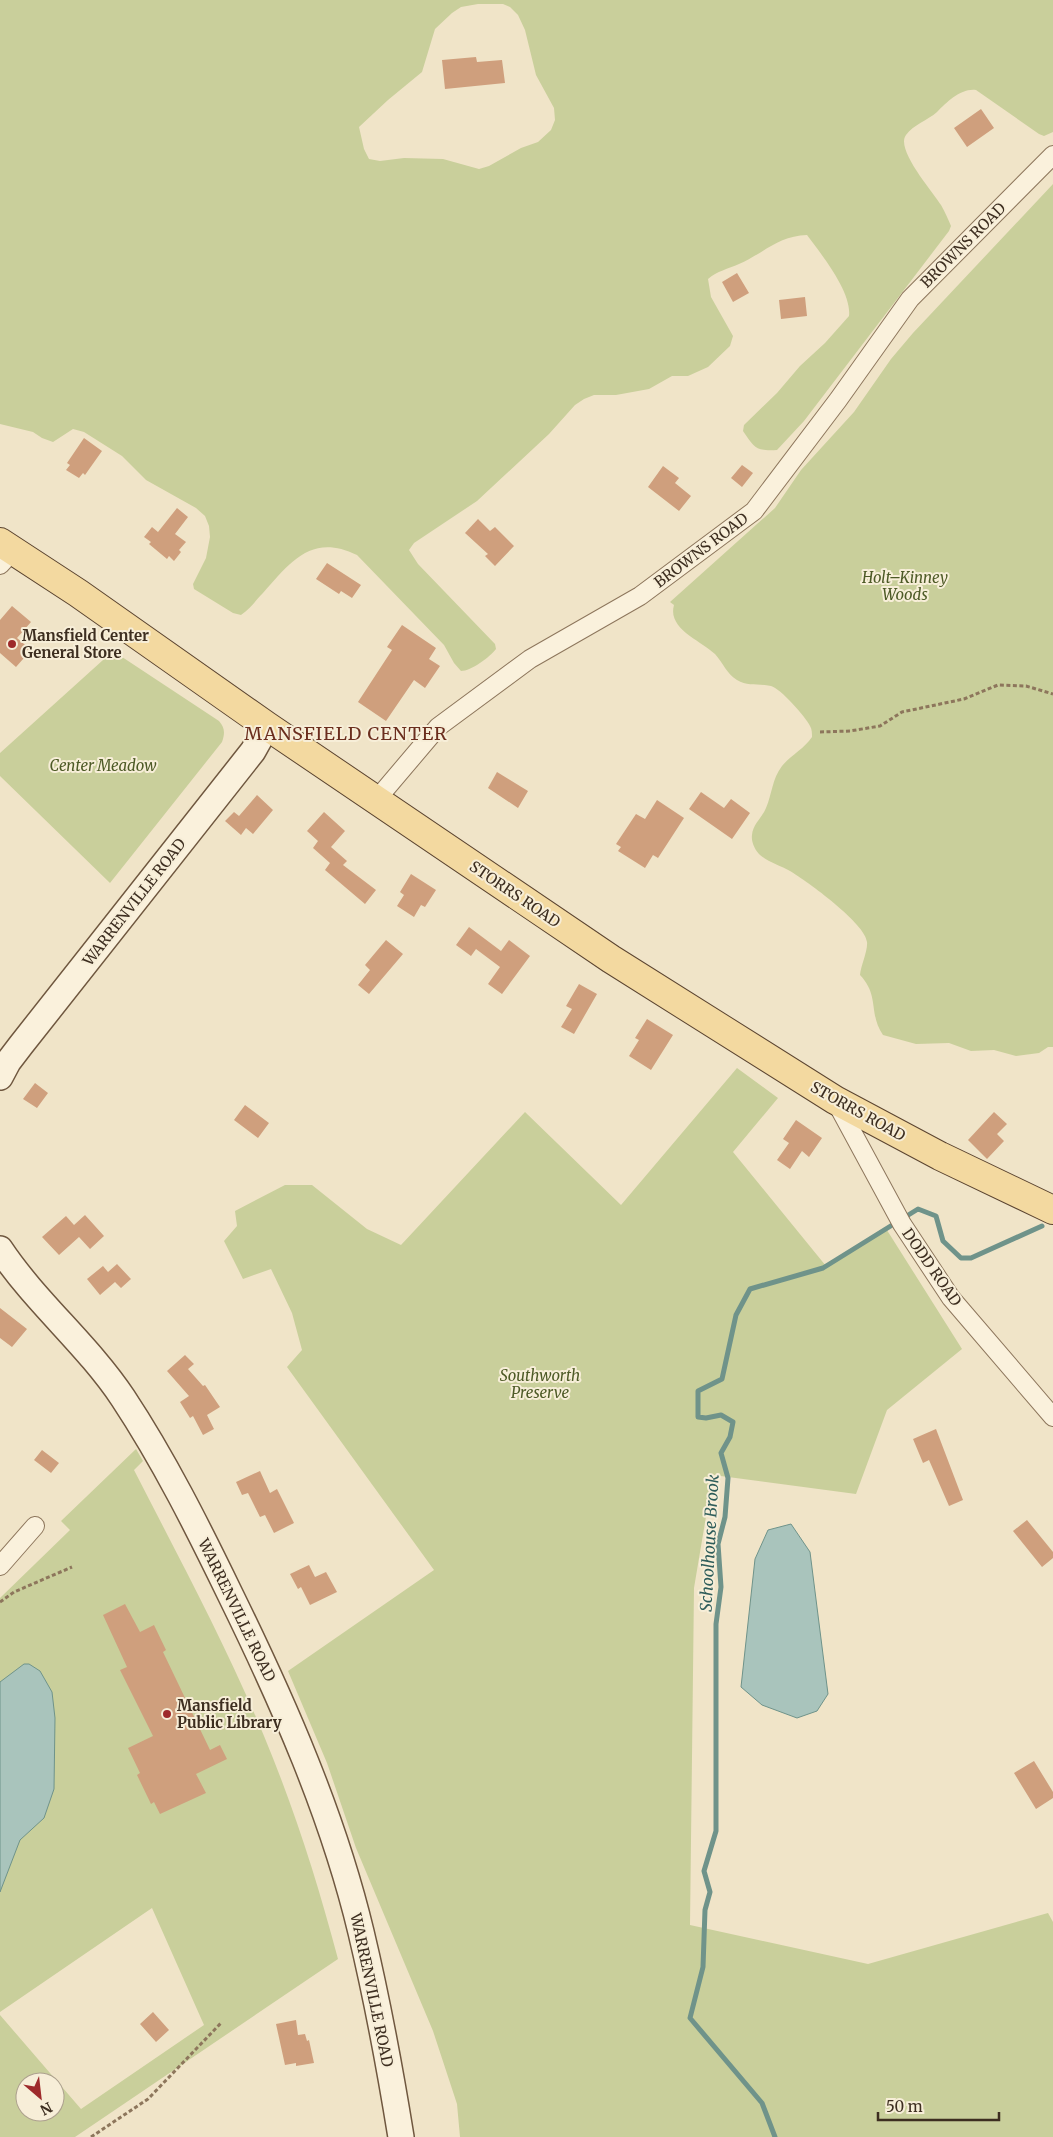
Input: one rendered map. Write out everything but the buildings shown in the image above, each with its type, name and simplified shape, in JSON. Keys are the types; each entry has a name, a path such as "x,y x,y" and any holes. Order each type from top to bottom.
{"main road":[{"name":"STORRS ROAD","path":"4,552 92,602 267,726 377,799 611,960 835,1100 940,1156 1053,1210"},
{"name":"WARRENVILLE ROAD","path":"0,1077 8,1062 21,1045 253,751 267,726"},
{"name":"WARRENVILLE ROAD","path":"0,1249 21,1278 89,1352 128,1405 199,1532 272,1683 309,1772 346,1879 361,1932 394,2092 401,2137"}],"street":[{"name":"BROWNS ROAD","path":"377,799 438,728 530,658 640,596 754,511 838,400 910,299 1053,155"},
{"name":"DODD ROAD","path":"835,1100 892,1207 951,1298 1053,1417"},
{"path":"0,1566 34,1526"}],"path":[{"path":"820,732 850,731 880,726 902,712 964,699 998,684 1026,686 1053,694"},
{"path":"0,1602 14,1592 72,1566"},
{"path":"91,2137 148,2099 220,2023"}],"green space":[{"path":"0,0 1053,0 1053,132 1044,136 1039,134 976,90 965,91 955,96 933,115 909,131 904,141 910,160 942,208 951,226 949,231 804,421 777,450 764,450 756,447 743,431 744,425 777,393 800,366 825,343 849,316 849,306 841,285 807,235 788,238 779,242 748,260 719,272 708,279 711,297 733,336 730,346 708,367 688,376 672,376 649,389 616,395 594,395 584,399 575,405 549,434 477,501 414,543 409,550 418,564 495,644 496,649 493,652 470,669 461,671 444,645 357,555 341,549 327,547 315,549 304,554 283,570 241,615 233,613 194,589 193,584 206,558 210,537 209,526 205,516 196,508 146,480 122,456 84,432 73,429 53,442 33,432 0,424","holes":["478,4 503,4 510,7 518,15 525,30 536,75 554,108 555,120 551,130 538,142 521,148 489,166 479,169 443,159 404,158 380,161 369,159 364,149 359,127 422,72 435,29 461,7"]},
{"name":"Holt–Kinney Woods","path":"1053,184 1053,1047 1048,1047 1039,1053 1016,1056 994,1050 971,1051 949,1043 916,1044 883,1035 876,1019 870,990 860,975 867,946 864,934 847,914 822,893 790,871 760,855 752,840 754,828 766,808 779,771 812,737 811,727 792,703 775,688 767,685 749,684 734,678 715,654 680,628 673,613 674,605 670,602 775,508 801,470 854,412 891,359 913,333"},
{"name":"Center Meadow","path":"113,651 219,721 224,733 222,742 110,883 0,776 0,753"},
{"name":"Southworth Preserve","path":"737,1068 778,1098 733,1152 826,1266 885,1227 962,1349 887,1410 856,1494 713,1475 694,1588 690,1925 868,1964 1048,1913 1053,1922 1053,2137 460,2137 457,2104 433,2031 356,1848 327,1763 288,1671 434,1570 287,1367 302,1350 292,1313 271,1269 243,1279 224,1241 237,1226 235,1211 285,1185 312,1185 367,1229 401,1245 525,1112 621,1205"},
{"path":"136,1449 143,1461 134,1470 218,1635 275,1763 305,1846 338,1959 75,2137 0,2137 0,2015 49,2072 15,2072 15,2122 65,2122 65,2090 81,2109 204,2025 152,1908 0,2012 0,1598 70,1530 61,1521"}],"water":[{"path":"791,1524 810,1552 828,1694 817,1711 797,1718 762,1705 741,1687 755,1559 768,1530"},
{"path":"24,1664 29,1664 40,1671 52,1692 55,1718 54,1789 44,1818 20,1840 0,1892 0,1682"}],"waterway":[{"name":"Schoolhouse Brook","path":"775,2137 762,2103 690,2018 703,1967 705,1910 710,1892 704,1871 716,1831 716,1624 721,1587 718,1544 725,1517 728,1478 721,1453 730,1437 733,1422 721,1415 706,1418 698,1417 698,1391 722,1379 736,1315 750,1289 823,1268 918,1209 936,1216 943,1241 961,1258 971,1258 1042,1226"}],"place":[{"name":"Mansfield Center General Store","path":"12,644"},
{"name":"Mansfield Public Library","path":"167,1714"}],"district":[{"name":"MANSFIELD CENTER","path":"346,733"}]}
